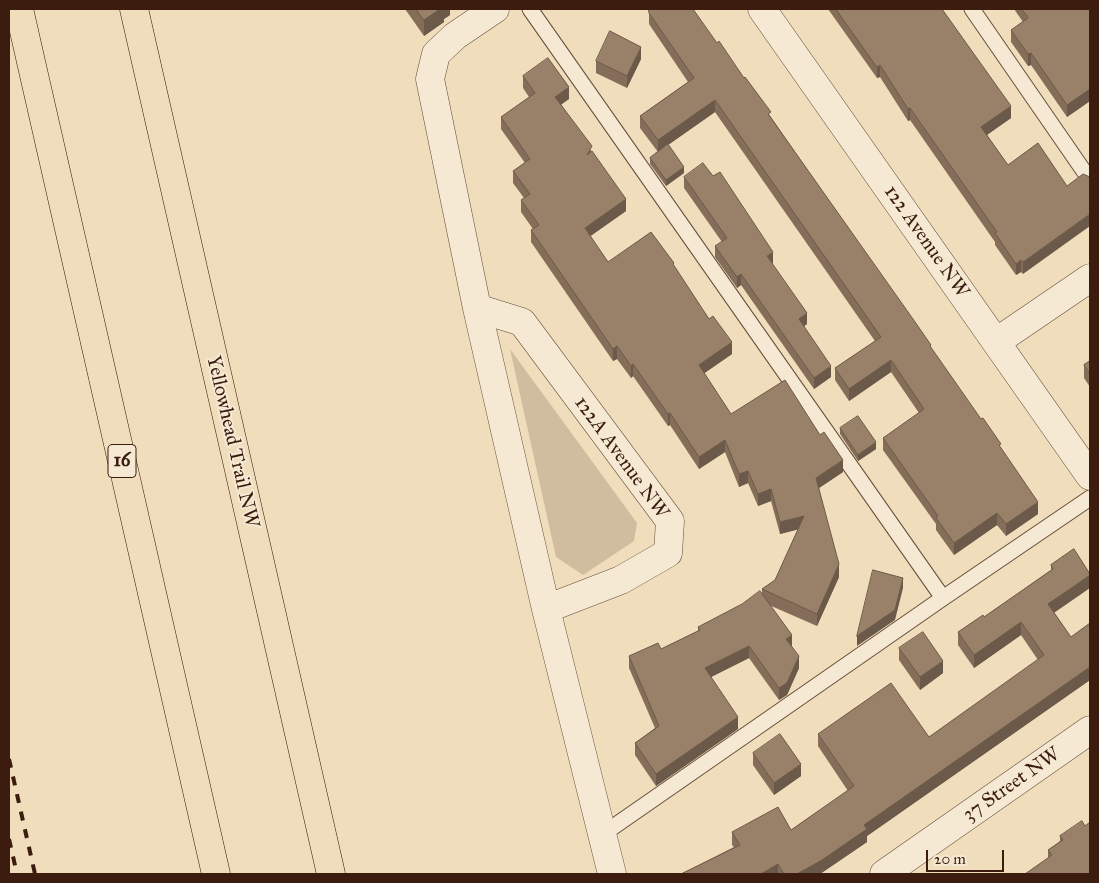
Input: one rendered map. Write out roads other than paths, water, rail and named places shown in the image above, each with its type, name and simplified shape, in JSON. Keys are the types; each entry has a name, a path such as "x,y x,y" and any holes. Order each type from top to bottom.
{"highway":[{"name":"16","path":"19,9 216,874"},
{"name":"Yellowhead Trail NW","path":"134,9 331,874"}],"street":[{"path":"495,9 454,36 436,54 430,80 477,308 546,609 612,874"},
{"name":"122 Avenue NW","path":"762,9 1090,476"},
{"path":"996,342 1090,278"},
{"name":"122A Avenue NW","path":"477,308 522,322 670,521 668,553 621,580 546,609"},
{"name":"37 Street NW","path":"884,874 1090,730"}],"lane":[{"path":"530,9 943,598"},
{"path":"972,9 1090,180"},
{"path":"603,834 1090,498"}],"railway":[{"path":"9,759 35,874"},
{"path":"9,839 17,874"}]}
